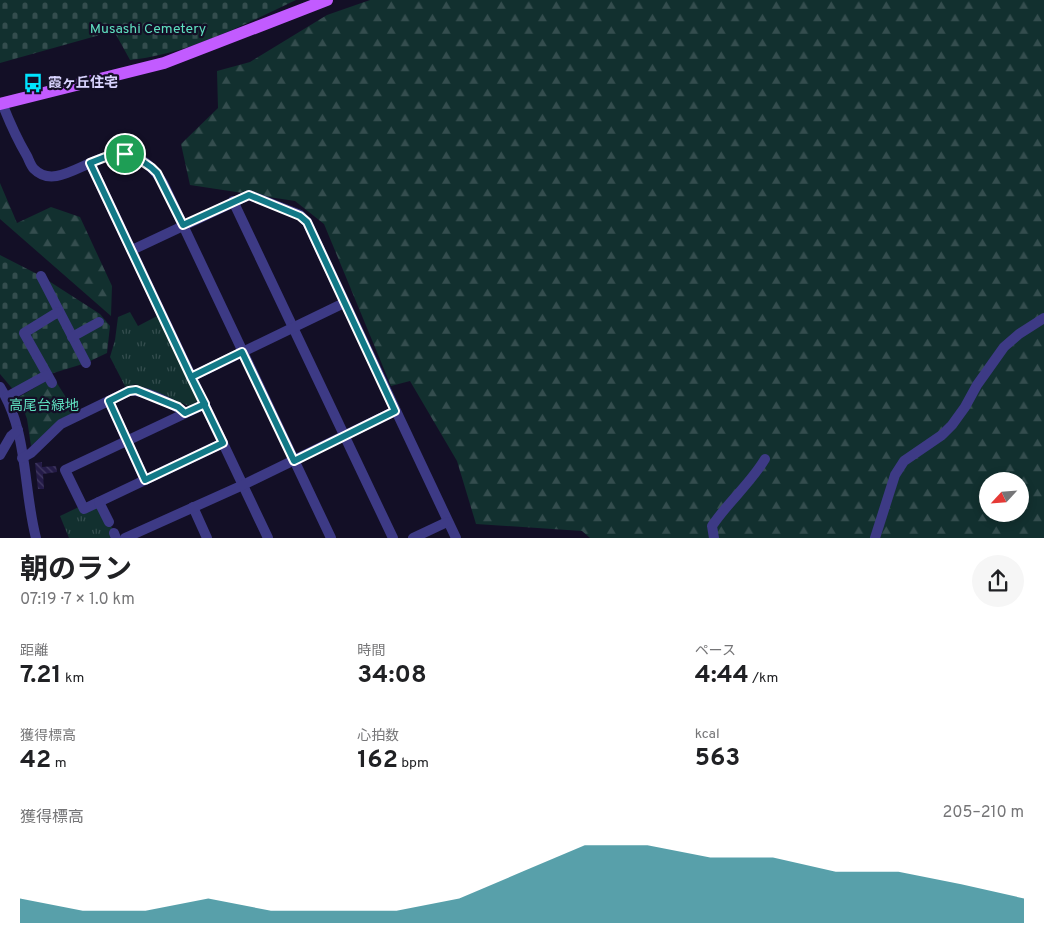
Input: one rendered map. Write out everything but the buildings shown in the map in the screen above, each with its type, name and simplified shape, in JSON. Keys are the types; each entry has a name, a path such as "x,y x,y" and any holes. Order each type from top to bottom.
{"main road":[{"path":"1,104 164,63 327,0"}],"street":[{"path":"1,104 34,169 45,177 62,175 108,156 125,154 136,157 151,166 163,183 332,538"},
{"path":"90,163 268,538"},
{"path":"132,250 249,195 300,216 307,222 456,538"},
{"path":"233,201 393,538"},
{"path":"41,276 86,363"},
{"path":"191,377 344,303"},
{"path":"7,397 50,379 24,333 58,312"},
{"path":"876,538 895,475 904,461 936,440 952,425 965,407 977,384 1004,347 1019,334 1044,318"},
{"path":"72,337 99,322"},
{"path":"0,387 14,411 36,538"},
{"path":"22,458 32,453 61,424 129,391 136,390 178,407 185,413"},
{"path":"109,401 145,480"},
{"path":"205,404 65,470 84,509 223,443"},
{"path":"125,538 148,534 193,507 294,461 395,411"},
{"path":"0,455 11,436 18,430"},
{"path":"714,538 712,526 766,460"},
{"path":"99,502 109,522"},
{"path":"193,507 207,538"},
{"path":"413,538 447,522"}],"green space":[{"name":"Musashi Cemetery","path":"0,0 296,0 215,37 173,52 152,57 130,60 114,31 0,63"},
{"path":"370,0 1044,0 1044,538 590,538 582,531 476,524 457,461 410,381 391,386 324,224 295,201 190,185 181,144 218,108 217,71 250,62 327,15"},
{"path":"0,183 17,223 51,207 80,217 112,286 111,316 0,219"},
{"path":"0,255 41,276 100,314 110,326 107,353 86,363 47,375 16,393 0,374"},
{"path":"130,312 138,326 159,315 199,398 195,404 189,406 135,384 126,388 110,357 115,340 118,317"},
{"name":"高尾台緑地","path":"53,377 76,413 60,419 31,446 27,419 19,397"},
{"path":"99,502 115,534 110,538 69,538 60,516 83,505"}],"place":[{"name":"霞ヶ丘住宅","path":"33,83"}],"route":[{"path":"125,154 108,156 90,163 191,377 205,404 185,413 178,407 136,390 129,391 109,401 145,480 223,443 205,404 191,377 242,352 294,461 395,411 307,222 300,216 249,195 183,225 157,173 151,166 136,157 125,154"}]}
